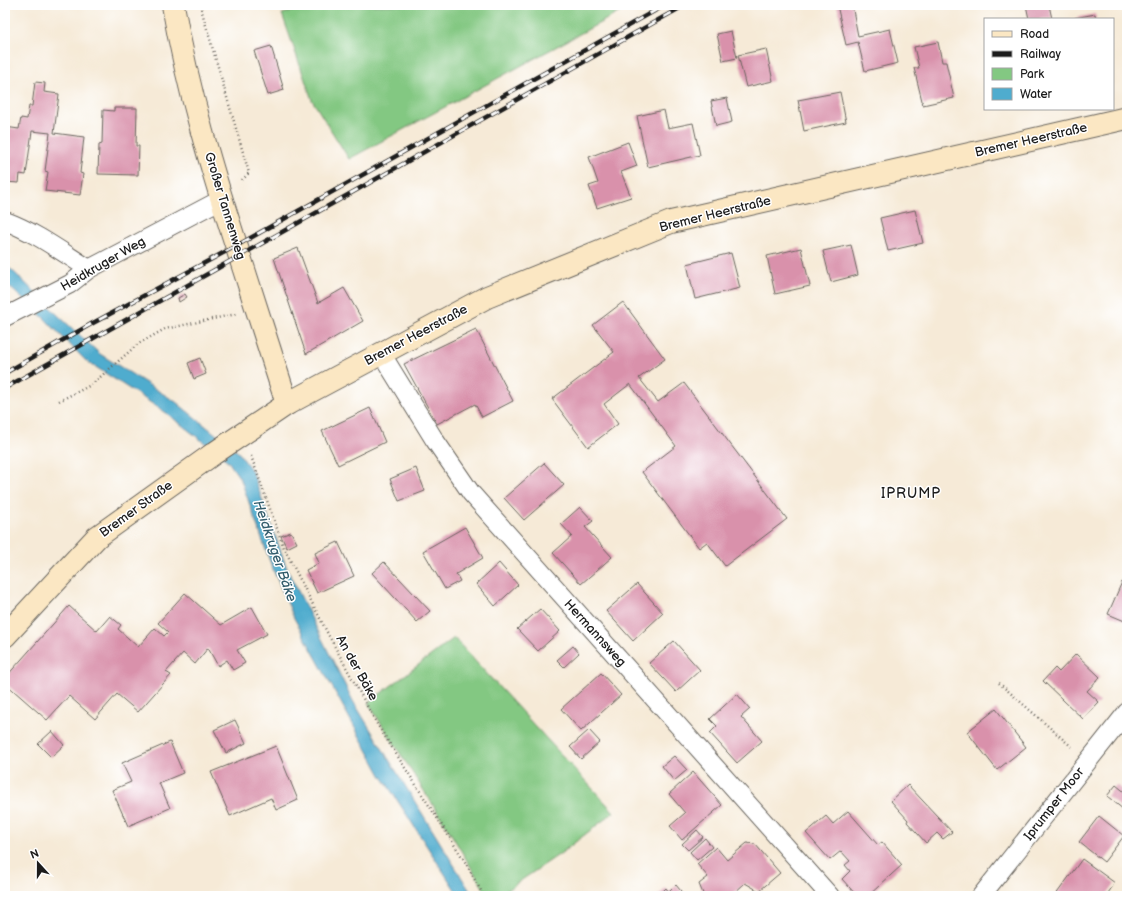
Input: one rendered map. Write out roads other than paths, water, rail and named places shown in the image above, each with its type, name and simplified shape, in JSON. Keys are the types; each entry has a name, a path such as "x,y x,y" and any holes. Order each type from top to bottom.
{"main road":[{"name":"Großer Tannenweg","path":"173,5 180,48 196,112 287,404"},
{"name":"Bremer Heerstraße","path":"287,404 487,297 671,222 1127,118"},
{"name":"Bremer Straße","path":"5,636 97,537 213,454 287,404"}],"street":[{"name":"Heidkruger Weg","path":"10,315 70,284 89,269 222,199"},
{"path":"5,221 16,225 55,247 89,269"},
{"name":"Hermannsweg","path":"381,353 434,439 471,493 830,896"},
{"name":"Iprumper Moor","path":"981,896 1127,712"}],"water":[{"name":"Heidkruger Bäke","path":"5,265 100,354 176,402 239,453 252,471 287,569 353,701 473,896 459,896 381,775 294,618 272,567 241,480 228,461 165,412 85,360 44,318 5,283"}],"railway":[{"path":"5,373 93,323 236,246 665,5"},
{"path":"5,388 685,5"}],"district":[{"name":"IPRUMP","path":"911,493"}]}
